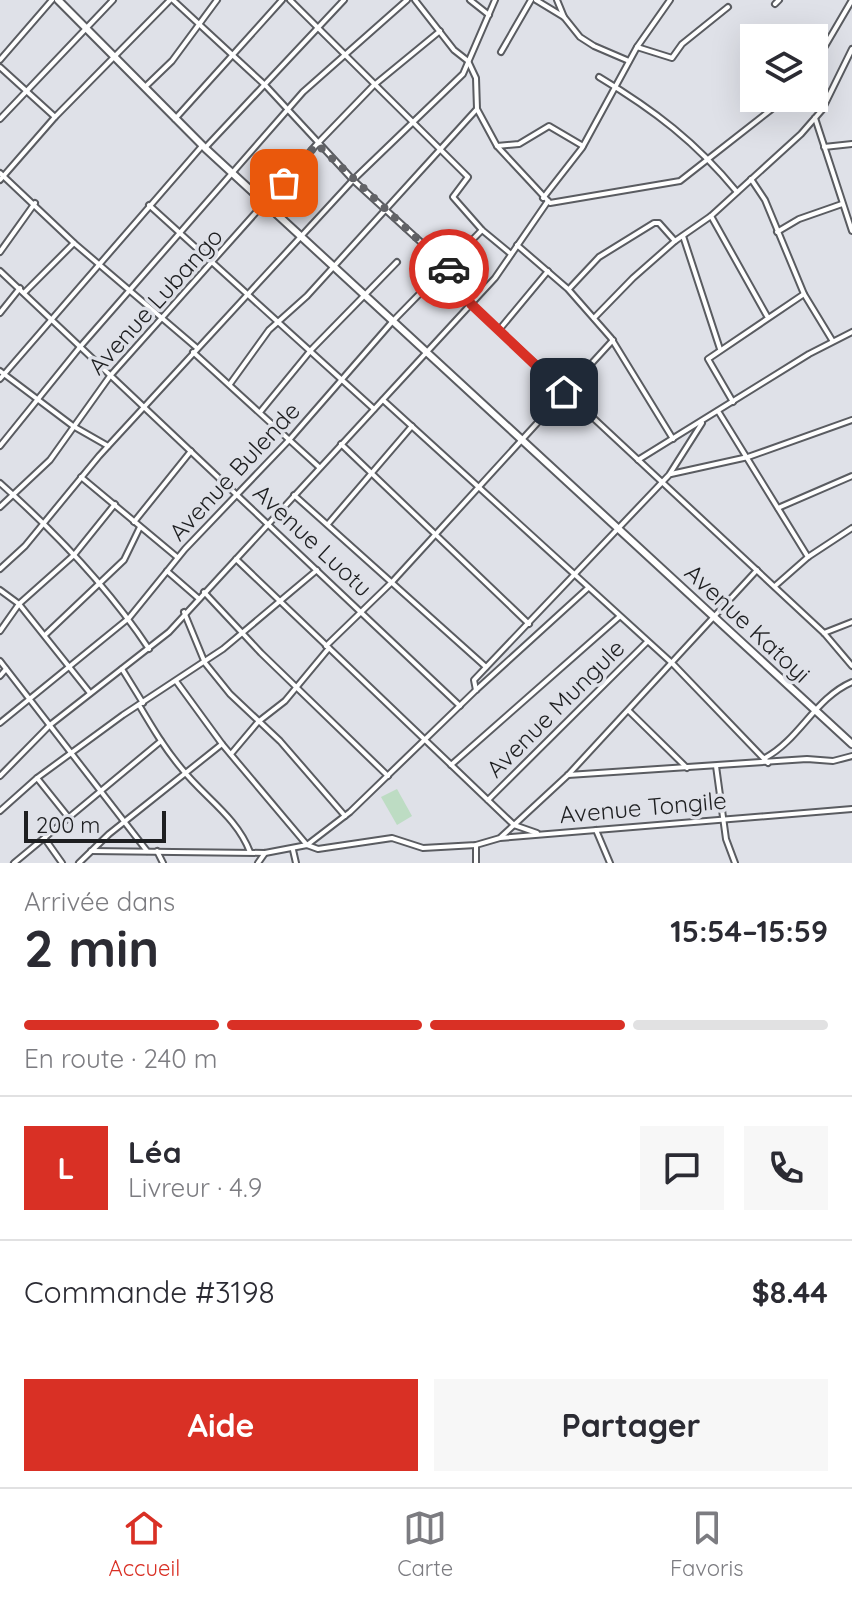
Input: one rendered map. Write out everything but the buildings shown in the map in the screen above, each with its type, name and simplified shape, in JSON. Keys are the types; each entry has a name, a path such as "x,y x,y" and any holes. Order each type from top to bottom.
{"street":[{"path":"0,60 52,0"},
{"name":"Avenue Katoyi","path":"58,0 204,147 852,744"},
{"path":"0,119 113,0"},
{"path":"319,467 132,291 1,176 172,0 266,86 353,180 447,266 471,304 775,586 824,633 852,666"},
{"path":"144,88 172,61 217,0"},
{"path":"175,119 282,0"},
{"path":"290,0 437,150 468,177 452,196 482,230 511,254"},
{"path":"108,446 73,426 1,375 100,265 149,205 266,86 344,0"},
{"path":"0,446 80,347 303,92 407,0"},
{"path":"415,0 468,61 476,78 477,109 497,146 545,199 573,201 680,181 769,112"},
{"path":"470,0 489,15"},
{"path":"0,569 195,350 353,180 463,74 495,0"},
{"path":"501,52 534,0 564,17"},
{"path":"557,0 564,17 580,37 629,61"},
{"path":"0,776 50,725 149,649 471,304 511,254 583,146 637,47 670,0"},
{"path":"828,41 852,0"},
{"path":"637,47 672,58 682,44 728,7"},
{"name":"Avenue Lubango","path":"0,507 49,462 110,376 317,144 373,86 440,31"},
{"path":"594,318 675,241 711,216 815,118 852,49"},
{"path":"0,67 55,117"},
{"path":"599,77 662,115 711,160 737,192"},
{"path":"230,384 279,321 334,266 477,109"},
{"path":"815,118 852,231"},
{"path":"497,146 519,144 549,126 583,146"},
{"path":"824,147 852,144"},
{"path":"751,179 765,200 804,294 832,340"},
{"path":"0,252 35,203"},
{"path":"777,232 799,219 842,204"},
{"path":"149,205 374,409"},
{"path":"711,216 767,316"},
{"path":"568,289 599,257 654,223 659,223 675,241"},
{"name":"Avenue Bulende","path":"0,723 129,618 178,558 290,439 392,322 482,230"},
{"path":"683,236 720,349"},
{"path":"0,313 74,243"},
{"path":"517,245 568,289 613,340 673,439"},
{"path":"261,411 311,350 397,262"},
{"path":"499,330 548,270"},
{"name":"Avenue Luotu","path":"0,271 460,706"},
{"path":"733,402 708,360 767,316 804,294"},
{"path":"638,460 832,340 852,332"},
{"path":"231,754 480,488 613,340"},
{"path":"383,400 673,664 766,760"},
{"path":"718,411 808,557"},
{"path":"669,475 748,457 852,420"},
{"path":"476,690 474,680 669,475 702,423"},
{"path":"328,524 412,426"},
{"path":"341,444 529,624"},
{"path":"134,522 191,451"},
{"path":"778,508 852,476"},
{"path":"81,477 178,558"},
{"path":"0,483 74,555 129,618 149,649"},
{"path":"294,495 486,667"},
{"path":"0,631 19,604 74,555 115,504"},
{"path":"45,635 124,560 140,527"},
{"path":"775,586 808,557 852,528"},
{"name":"Avenue Tongile","path":"236,559 514,825 541,835 722,817 852,809"},
{"path":"0,811 37,778 205,663 317,570"},
{"path":"500,838 568,775 757,570"},
{"path":"167,571 198,598"},
{"path":"91,851 265,853 307,845 345,816 588,588"},
{"path":"0,590 19,604 90,693"},
{"path":"204,592 388,776"},
{"path":"184,612 205,663 258,722 280,741 345,816"},
{"path":"451,765 619,617"},
{"path":"824,633 852,622"},
{"name":"Avenue Mungule","path":"488,800 647,642"},
{"path":"0,661 147,851"},
{"path":"0,676 6,669"},
{"path":"122,669 161,741 187,775 226,815 245,839 250,852"},
{"path":"176,681 222,744 307,845 318,849 392,838 423,848 476,845 500,838 541,835"},
{"path":"766,760 834,690 852,682"},
{"path":"629,711 687,768"},
{"path":"14,863 161,741"},
{"path":"79,863 222,744"},
{"path":"568,775 766,760 833,761 852,756"},
{"path":"716,766 722,817 735,863"},
{"path":"37,778 69,818"},
{"path":"596,830 610,863"},
{"path":"44,839 62,863"},
{"path":"476,845 476,863"},
{"path":"293,850 296,863"},
{"path":"157,851 160,862"},
{"path":"258,863 265,853"}],"green space":[{"path":"397,789 412,816 397,825 381,797"}],"way so far":[{"path":"284,183 317,144 449,269"}],"route":[{"path":"449,269 471,304 564,392"}]}
